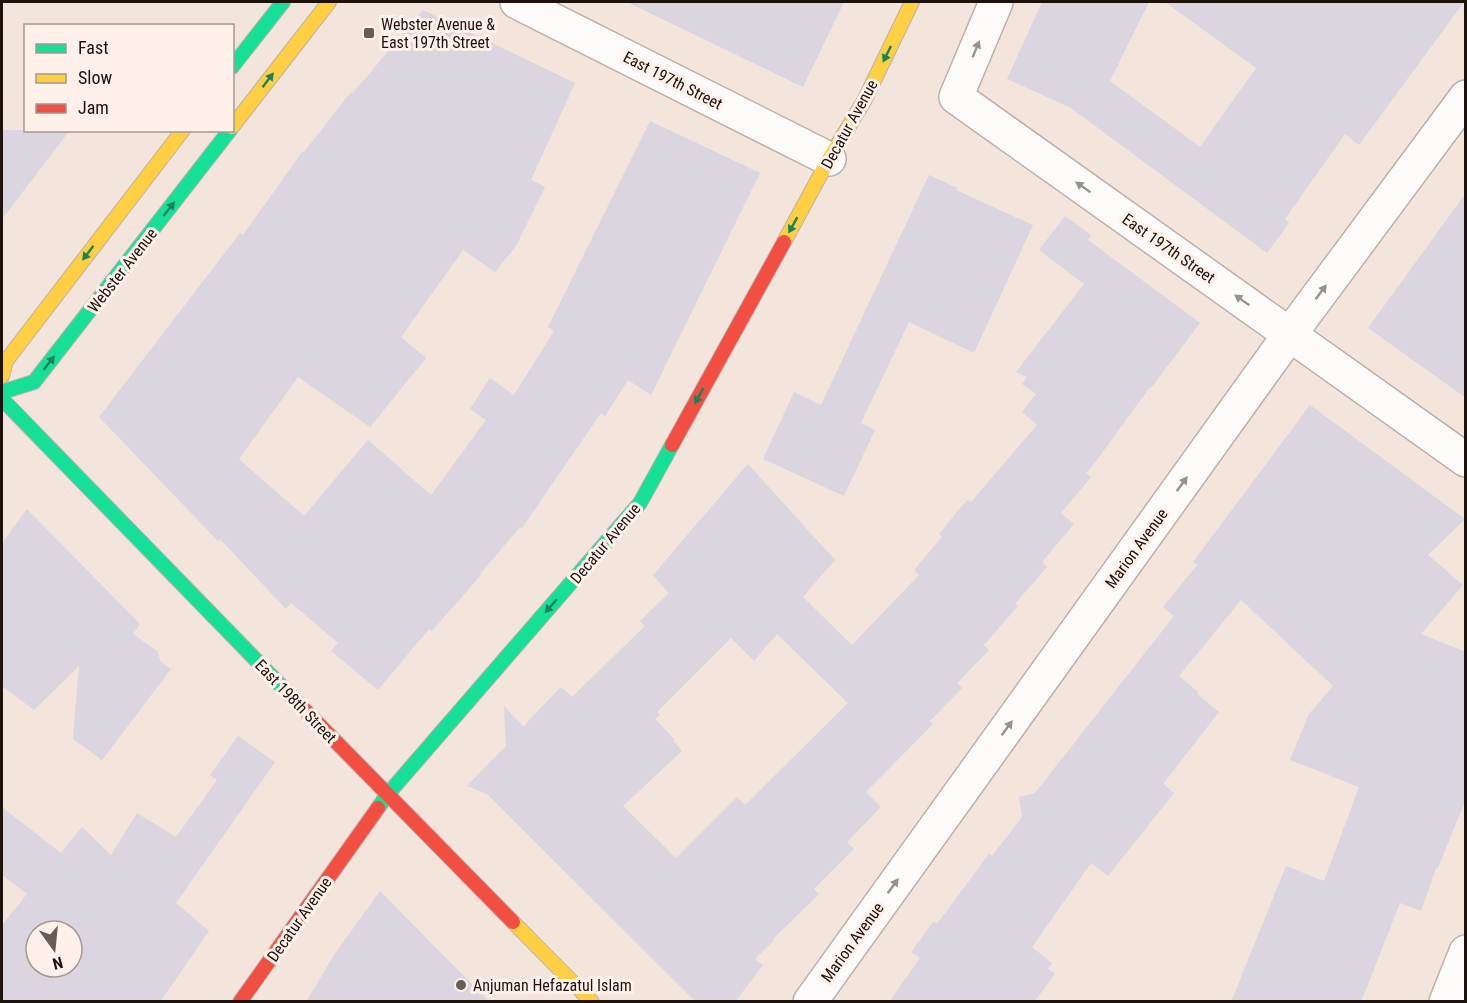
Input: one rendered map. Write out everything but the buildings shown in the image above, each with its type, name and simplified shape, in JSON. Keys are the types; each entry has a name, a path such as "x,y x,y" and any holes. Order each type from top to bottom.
{"street":[{"path":"234,64 283,2"},
{"path":"234,124 328,2"},
{"name":"East 197th Street","path":"517,2 829,159"},
{"name":"Decatur Avenue","path":"240,1002 387,795 640,503 829,159 864,101 912,2"},
{"name":"East 197th Street","path":"996,2 956,98 1466,460"},
{"name":"Marion Avenue","path":"810,1002 1290,334 1466,97"},
{"path":"2,376 6,361 181,132"},
{"name":"Webster Avenue","path":"2,392 34,382 228,132"},
{"name":"East 198th Street","path":"2,399 592,1002"},
{"path":"1446,1002 1466,952"}],"traffic: fast":[{"path":"234,64 283,2"},
{"path":"2,392 34,382 228,132"},
{"path":"2,399 290,695"},
{"path":"378,808 640,503 672,445"}],"traffic: slow":[{"path":"234,124 329,2"},
{"path":"784,242 829,159 864,101 912,2"},
{"path":"2,376 6,361 181,132"},
{"path":"513,922 592,1002"}],"traffic: jam":[{"path":"672,445 784,242"},
{"path":"290,695 513,922"},
{"path":"240,1002 378,808"}],"place":[{"name":"Webster Avenue & East 197th Street","path":"369,33"},
{"name":"Anjuman Hefazatul Islam","path":"461,985"}]}
